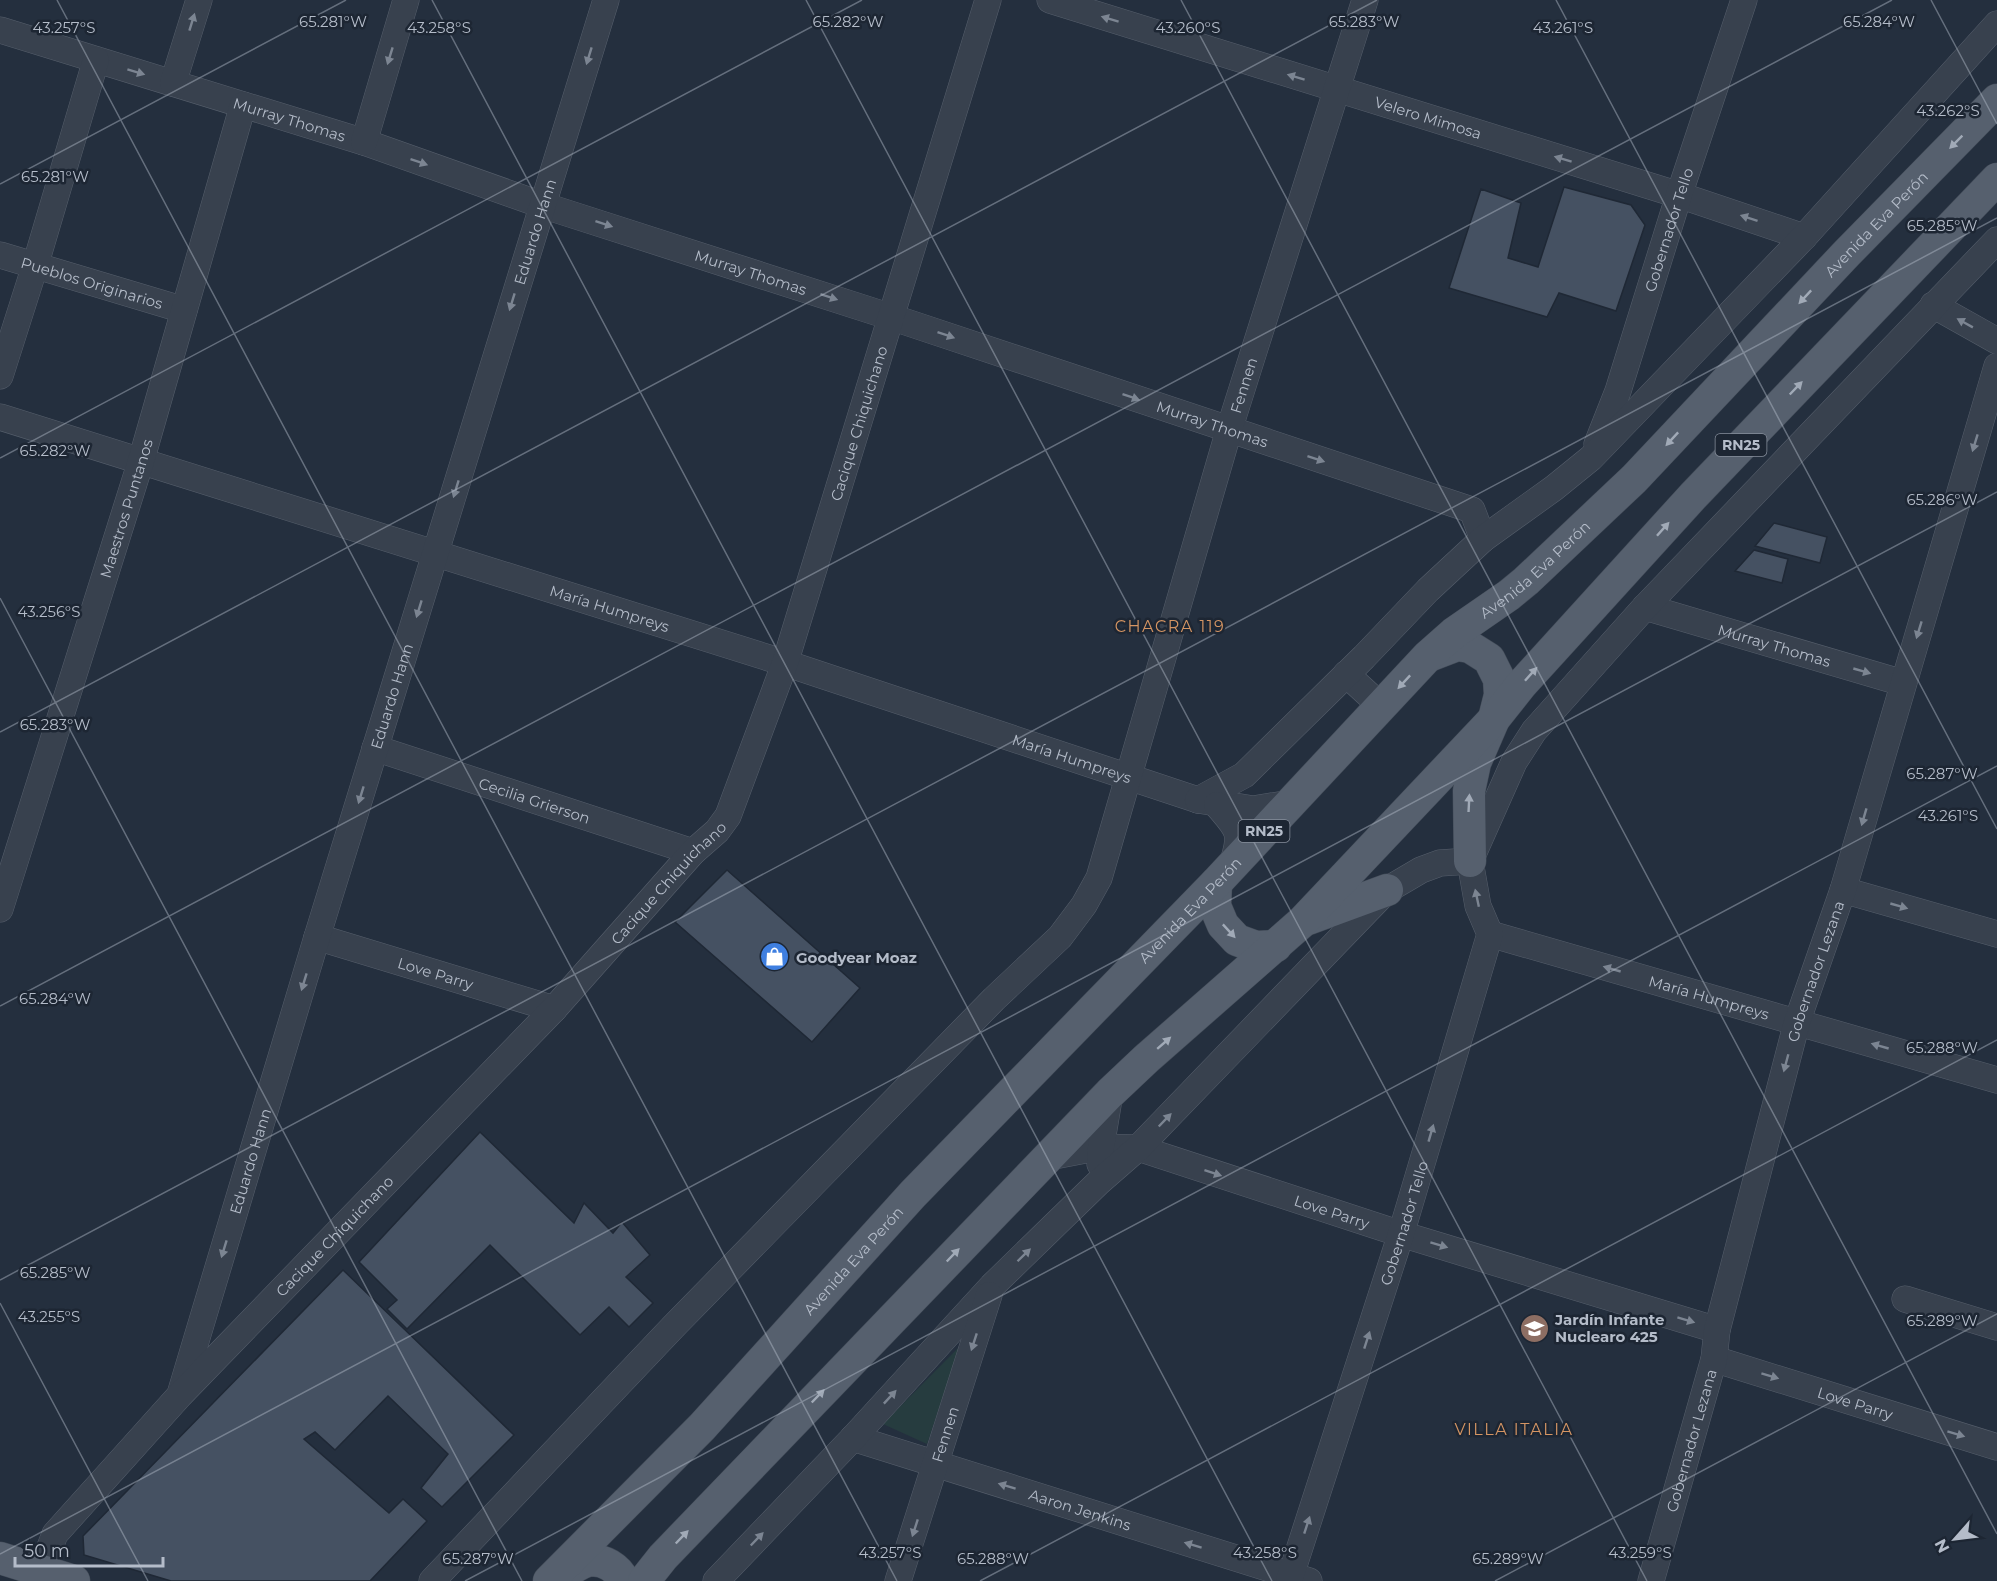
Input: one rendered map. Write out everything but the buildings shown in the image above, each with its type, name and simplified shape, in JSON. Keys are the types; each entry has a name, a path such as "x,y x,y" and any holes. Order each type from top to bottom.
{"main road":[{"name":"Avenida Eva Perón","path":"550,1581 702,1427 920,1187 1225,873 1428,656 1462,627 1526,581 1634,479 1847,253 1997,100"},
{"name":"RN25","path":"644,1581 671,1549 1110,1093 1302,922 1494,719 1521,685 1693,496 1997,178"},
{"path":"1428,656 1457,645 1470,647 1489,659 1499,679 1500,695 1494,719 1475,763 1469,791 1470,861"},
{"path":"1225,873 1215,906 1223,925 1237,940 1256,947 1276,946"},
{"path":"1302,922 1387,890"},
{"path":"0,1558 39,1576 74,1581"},
{"path":"550,1581 583,1563 594,1561 616,1569 624,1581"}],"street":[{"path":"173,84 199,0"},
{"path":"364,142 406,0"},
{"name":"Eduardo Hann","path":"180,1395 317,937 606,0"},
{"name":"Cacique Chiquichano","path":"39,1576 55,1534 180,1395 554,1009 693,852 717,831 728,816 785,663 988,0"},
{"name":"Velero Mimosa","path":"1050,0 1679,195 1804,237"},
{"name":"Fennen","path":"432,1581 673,1327 994,999 1060,937 1084,905 1099,878 1229,430 1365,0"},
{"name":"Gobernador Tello","path":"1591,458 1618,391 1679,195 1744,0"},
{"path":"1225,873 1239,843 1237,829 1208,802 1244,775 1428,590 1483,538 1554,488 1591,458 1804,237 1997,24"},
{"name":"Murray Thomas","path":"0,30 364,142 542,205 891,317 1472,510 1483,538"},
{"path":"0,376 35,267 96,60"},
{"name":"Maestros Puntanos","path":"1,900 141,461 243,105"},
{"path":"1490,934 1478,906 1470,861 1514,762 1534,731 1645,607 1997,240"},
{"name":"Pueblos Originarios","path":"0,255 184,310"},
{"path":"1933,305 1997,340"},
{"name":"Gobernador Lezana","path":"1652,1581 1714,1359 1717,1329 1797,1022 1843,890 1904,683 1991,412 1997,366"},
{"name":"María Humpreys","path":"0,417 785,663 1208,802 1253,809 1291,803"},
{"name":"Murray Thomas","path":"1645,607 1904,683"},
{"path":"1346,674 1381,706"},
{"name":"Cecilia Grierson","path":"375,748 693,852"},
{"path":"716,1581 853,1438 992,1286 1099,1182 1138,1148 1387,890 1421,870 1440,863 1470,861"},
{"path":"1843,890 1997,934"},
{"name":"Gobernador Tello","path":"1296,1579 1490,934"},
{"name":"María Humpreys","path":"1490,934 1997,1080"},
{"name":"Love Parry","path":"317,937 554,1009"},
{"path":"1099,1182 1101,1147 1110,1093"},
{"name":"Love Parry","path":"1049,1157 1101,1147 1138,1148 1401,1234 1717,1329"},
{"name":"Fennen","path":"898,1581 992,1286"},
{"path":"1905,1299 1997,1327"},
{"name":"Love Parry","path":"1714,1359 1997,1447"},
{"name":"Aaron Jenkins","path":"853,1438 1296,1579"}],"green space":[{"path":"960,1346 927,1444 883,1424"}],"place":[{"name":"Goodyear Moaz","path":"775,957"},
{"name":"Jardín Infante Nuclearo 425","path":"1534,1328"}],"district":[{"name":"CHACRA 119","path":"1170,626"},
{"name":"VILLA ITALIA","path":"1514,1429"}]}
